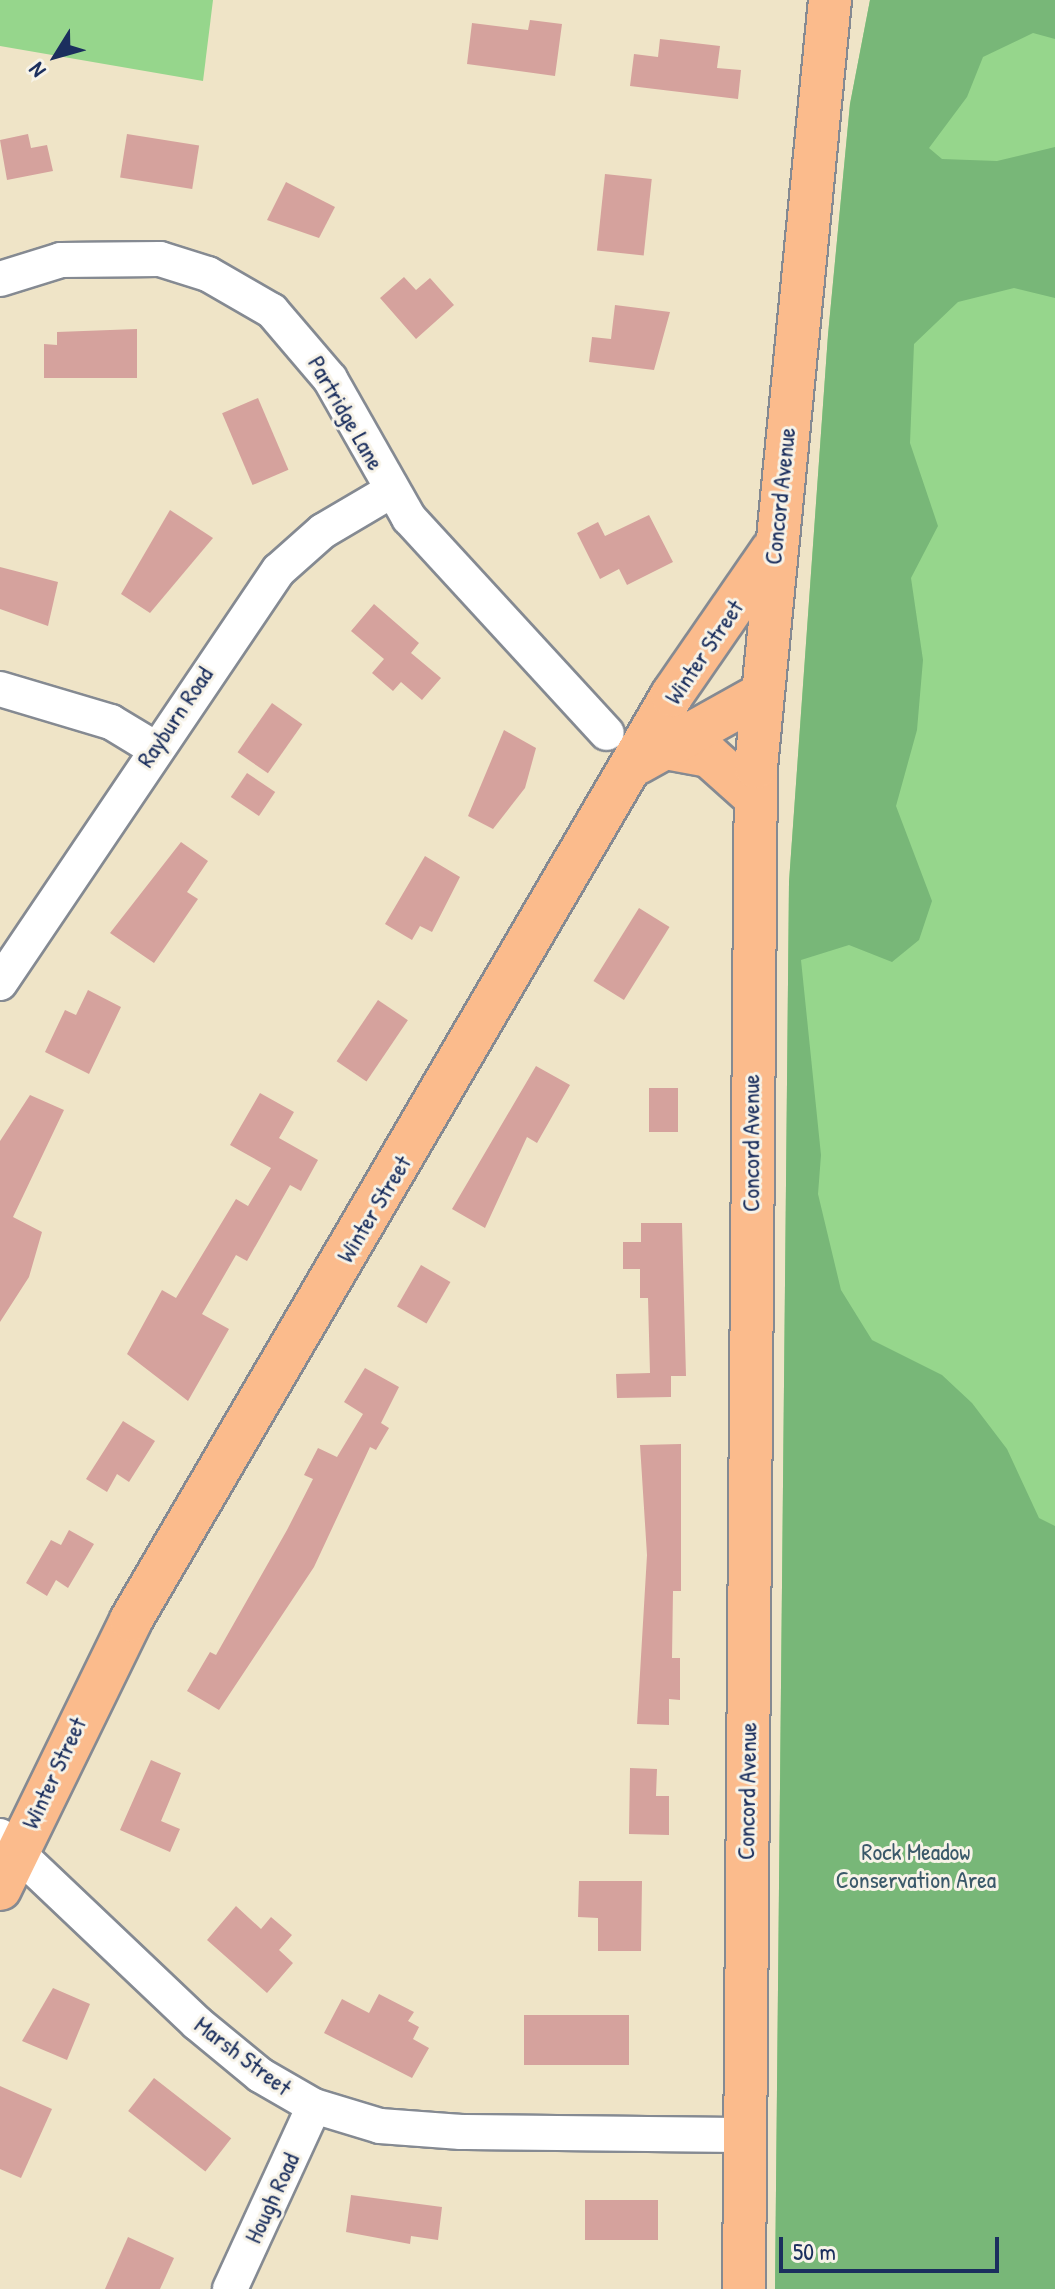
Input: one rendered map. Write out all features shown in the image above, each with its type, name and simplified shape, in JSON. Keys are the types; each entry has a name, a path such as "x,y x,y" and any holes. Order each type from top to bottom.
{"main road":[{"name":"Concord Avenue","path":"744,2289 756,798 775,546 830,0"},
{"name":"Winter Street","path":"5,1859 131,1620 652,756 672,695 775,546"},
{"path":"672,695 710,674 763,681"},
{"path":"652,756 763,681"},
{"path":"652,756 709,756 756,798"}],"street":[{"name":"Partridge Lane","path":"0,279 111,255 185,266 241,290 293,330 319,363 391,491 484,605 607,733"},
{"name":"Rayburn Road","path":"0,983 154,748 279,570 323,531 391,491"},
{"path":"0,689 111,722 154,748"},
{"name":"Marsh Street","path":"5,1859 260,2075 314,2106 380,2126 447,2131 744,2135"},
{"name":"Hough Road","path":"230,2289 314,2106"}],"green space":[{"path":"0,0 213,0 203,81 0,46"},
{"name":"Rock Meadow Conservation Area","path":"870,0 1055,0 1055,2289 775,2289 789,882 828,335 850,104"},
{"name":"Rock Meadow Conservation Area","path":"870,0 1055,0 1055,39 1033,33 983,57 967,97 929,148 942,159 997,161 1055,147 1055,298 1014,288 958,302 914,344 910,443 938,526 911,578 923,660 917,730 896,806 932,901 919,940 892,962 849,945 801,960 821,1155 818,1194 841,1290 872,1340 942,1375 972,1403 1007,1449 1039,1518 1055,1526 1055,2289 775,2289 789,882 828,335 850,104"}],"building":[{"path":"530,20 562,24 555,76 467,64 472,23 528,30"},
{"path":"660,39 720,46 717,68 741,70 738,99 630,86 634,54 658,57"},
{"path":"28,134 31,148 47,145 53,171 7,180 0,140"},
{"path":"127,134 199,145 192,189 120,177"},
{"path":"605,174 652,179 644,255 597,251"},
{"path":"286,182 335,207 319,238 267,220"},
{"path":"404,277 416,290 430,278 454,305 416,339 380,298"},
{"path":"615,305 670,312 654,370 589,362 592,337 611,339"},
{"path":"137,329 137,378 44,378 44,344 57,345 57,332"},
{"path":"258,398 288,470 253,485 222,413"},
{"path":"170,510 213,538 150,613 121,594"},
{"path":"649,515 673,562 627,585 619,569 600,579 577,533 598,522 605,536"},
{"path":"0,567 58,582 48,626 0,609"},
{"path":"374,604 419,643 411,653 441,678 422,700 401,682 393,691 372,673 384,659 351,631"},
{"path":"272,703 302,724 268,773 238,752"},
{"path":"504,730 536,748 525,788 493,829 468,816"},
{"path":"247,773 275,792 259,816 231,797"},
{"path":"181,842 208,861 187,892 198,899 154,963 110,933"},
{"path":"425,856 460,877 432,932 420,926 412,940 385,924"},
{"path":"639,908 670,927 624,1000 593,981"},
{"path":"88,990 121,1007 89,1074 45,1052 65,1010 76,1015"},
{"path":"378,1000 408,1020 366,1081 337,1061"},
{"path":"536,1066 570,1085 537,1143 527,1137 485,1228 452,1209"},
{"path":"649,1088 678,1088 678,1132 649,1132"},
{"path":"260,1093 294,1112 279,1138 318,1160 301,1191 290,1185 247,1261 236,1255 202,1314 229,1329 188,1401 127,1354 162,1290 176,1298 236,1199 248,1206 271,1168 230,1145"},
{"path":"30,1095 64,1110 13,1217 42,1232 29,1277 0,1322 0,1141"},
{"path":"641,1223 682,1223 686,1376 671,1376 671,1397 617,1398 616,1374 650,1373 648,1298 640,1298 640,1269 623,1269 623,1242 641,1242"},
{"path":"421,1265 450,1282 426,1324 397,1307"},
{"path":"365,1368 399,1387 381,1423 389,1428 376,1450 370,1447 314,1567 219,1710 187,1691 210,1652 216,1655 287,1530 313,1479 304,1475 318,1448 337,1457 363,1414 344,1402"},
{"path":"123,1421 155,1441 129,1482 117,1474 107,1492 86,1479"},
{"path":"681,1444 681,1591 673,1591 672,1658 680,1658 680,1700 669,1699 669,1725 637,1724 647,1555 640,1445"},
{"path":"69,1530 94,1544 68,1588 56,1580 47,1596 26,1583 51,1540 61,1545"},
{"path":"151,1760 181,1773 161,1821 180,1829 170,1852 120,1830"},
{"path":"630,1768 657,1769 656,1796 669,1796 669,1835 629,1834"},
{"path":"579,1881 642,1881 641,1951 598,1951 598,1918 578,1917"},
{"path":"236,1906 261,1929 271,1917 292,1935 279,1950 293,1963 267,1993 207,1940"},
{"path":"53,1988 90,2004 67,2060 22,2041"},
{"path":"379,1994 414,2012 408,2021 419,2027 413,2039 429,2048 412,2078 324,2033 342,1999 369,2013"},
{"path":"524,2015 629,2015 629,2065 524,2065"},
{"path":"154,2078 231,2138 205,2171 128,2111"},
{"path":"0,2086 52,2109 21,2178 0,2169"},
{"path":"351,2195 442,2207 438,2240 411,2236 410,2244 346,2232"},
{"path":"585,2200 658,2200 658,2240 585,2240"},
{"path":"128,2237 174,2258 160,2289 105,2289"}]}
